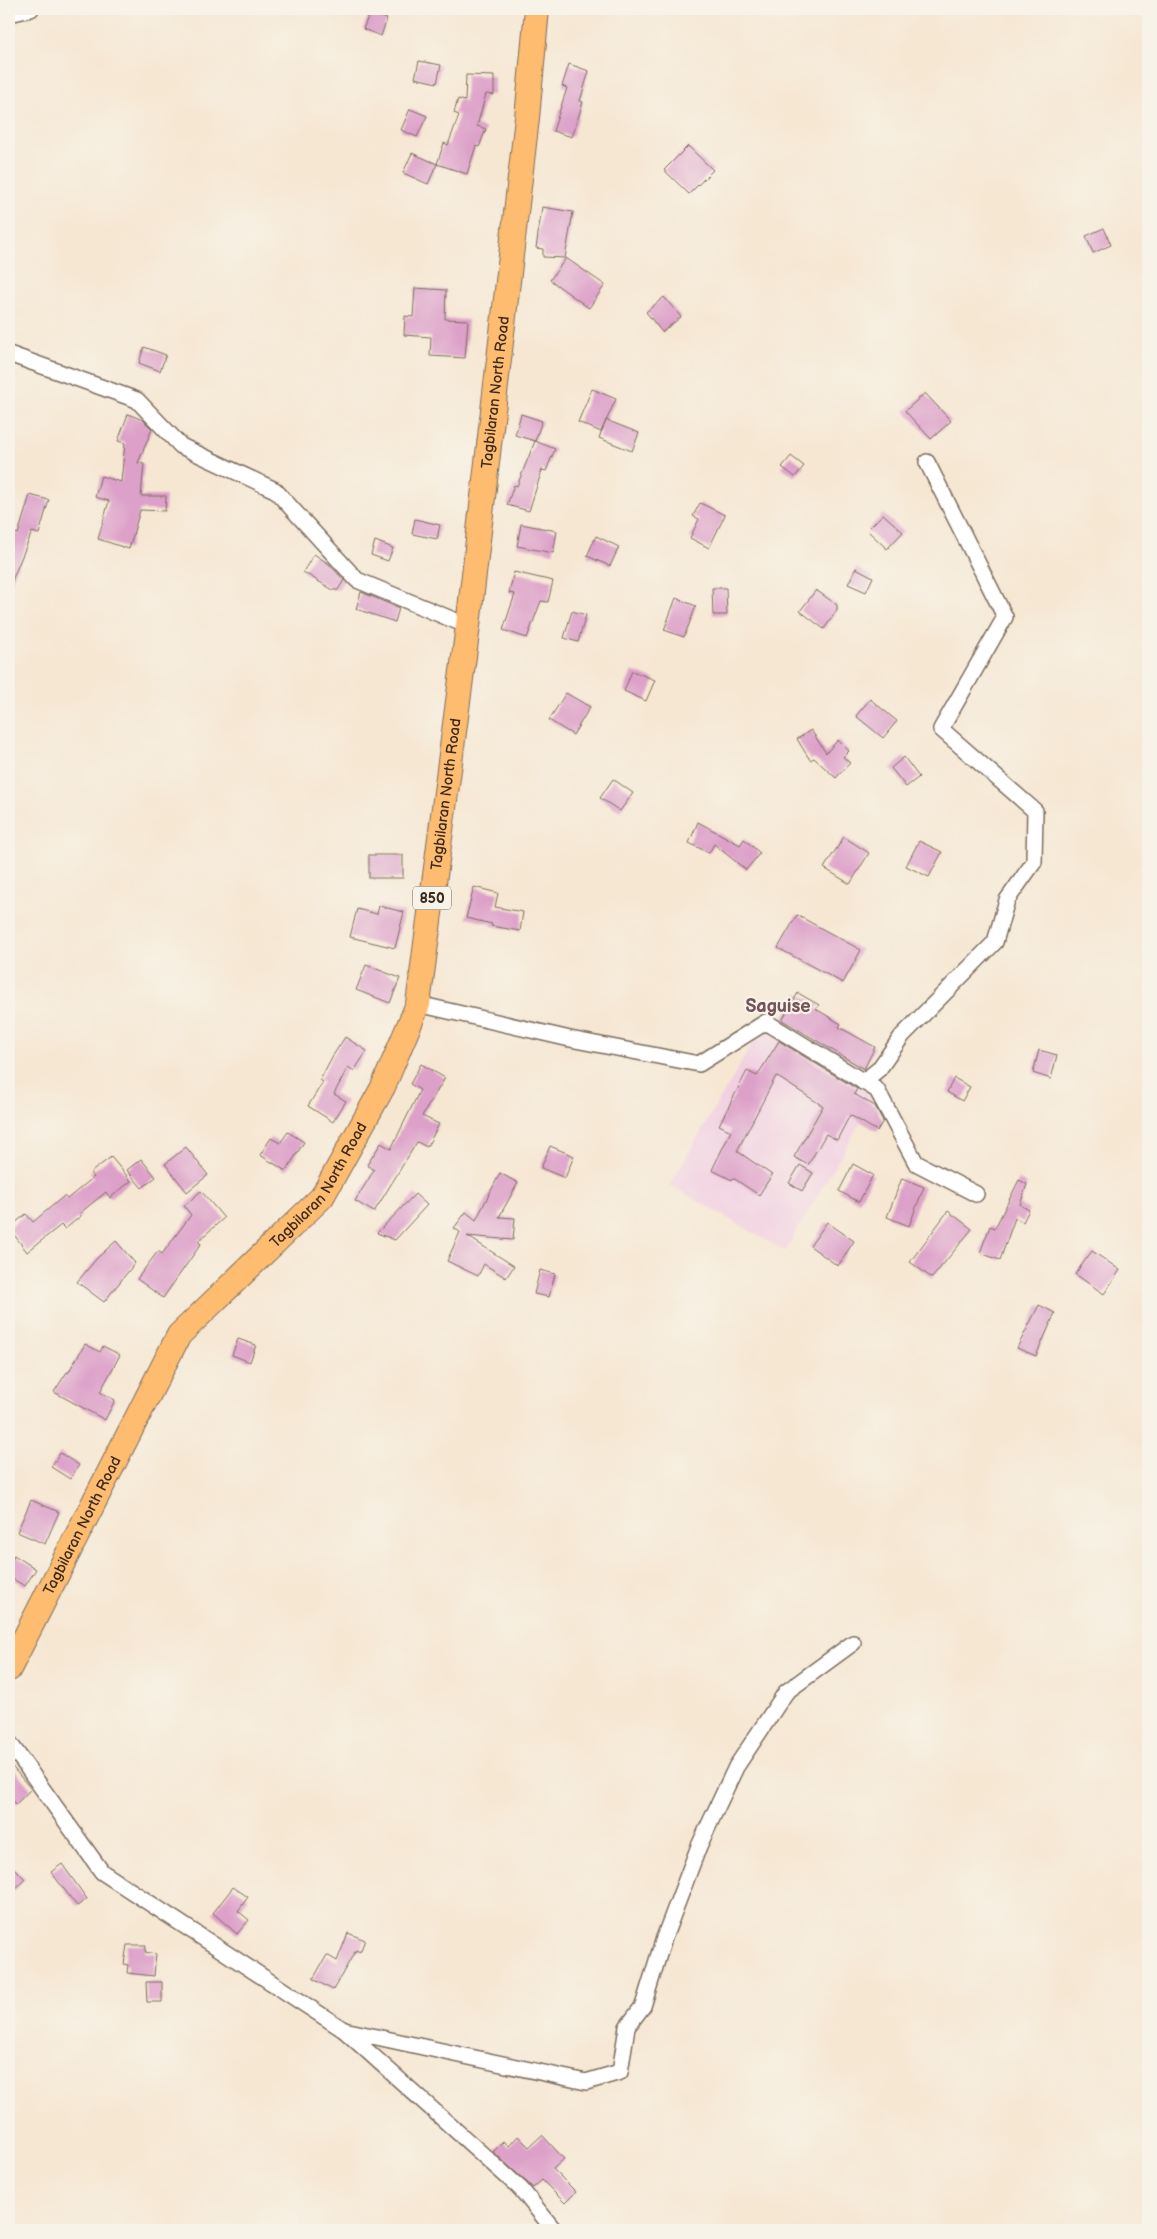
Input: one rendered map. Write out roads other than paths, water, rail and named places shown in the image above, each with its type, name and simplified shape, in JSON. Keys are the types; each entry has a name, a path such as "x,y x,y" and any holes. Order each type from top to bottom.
{"main road":[{"name":"Tagbilaran North Road","path":"9,1669 179,1336 322,1197 383,1087 418,1004 468,626 527,118 537,9"}],"street":[{"path":"9,14 31,9"},
{"path":"9,354 137,400 180,446 275,490 357,580 468,626"},
{"path":"863,1082 878,1069 902,1036 995,942 1007,900 1034,862 1035,811 941,729 1005,617 928,462"},
{"path":"418,1004 570,1039 699,1064 766,1022 877,1090 916,1163 976,1194"},
{"path":"344,2030 586,2082 620,2072 627,2027 643,2006 664,1938 698,1846 736,1767 786,1692 853,1643"},
{"path":"9,1742 102,1872 344,2030 520,2189 554,2230"}],"district":[{"name":"Saguise","path":"778,1006"}]}
